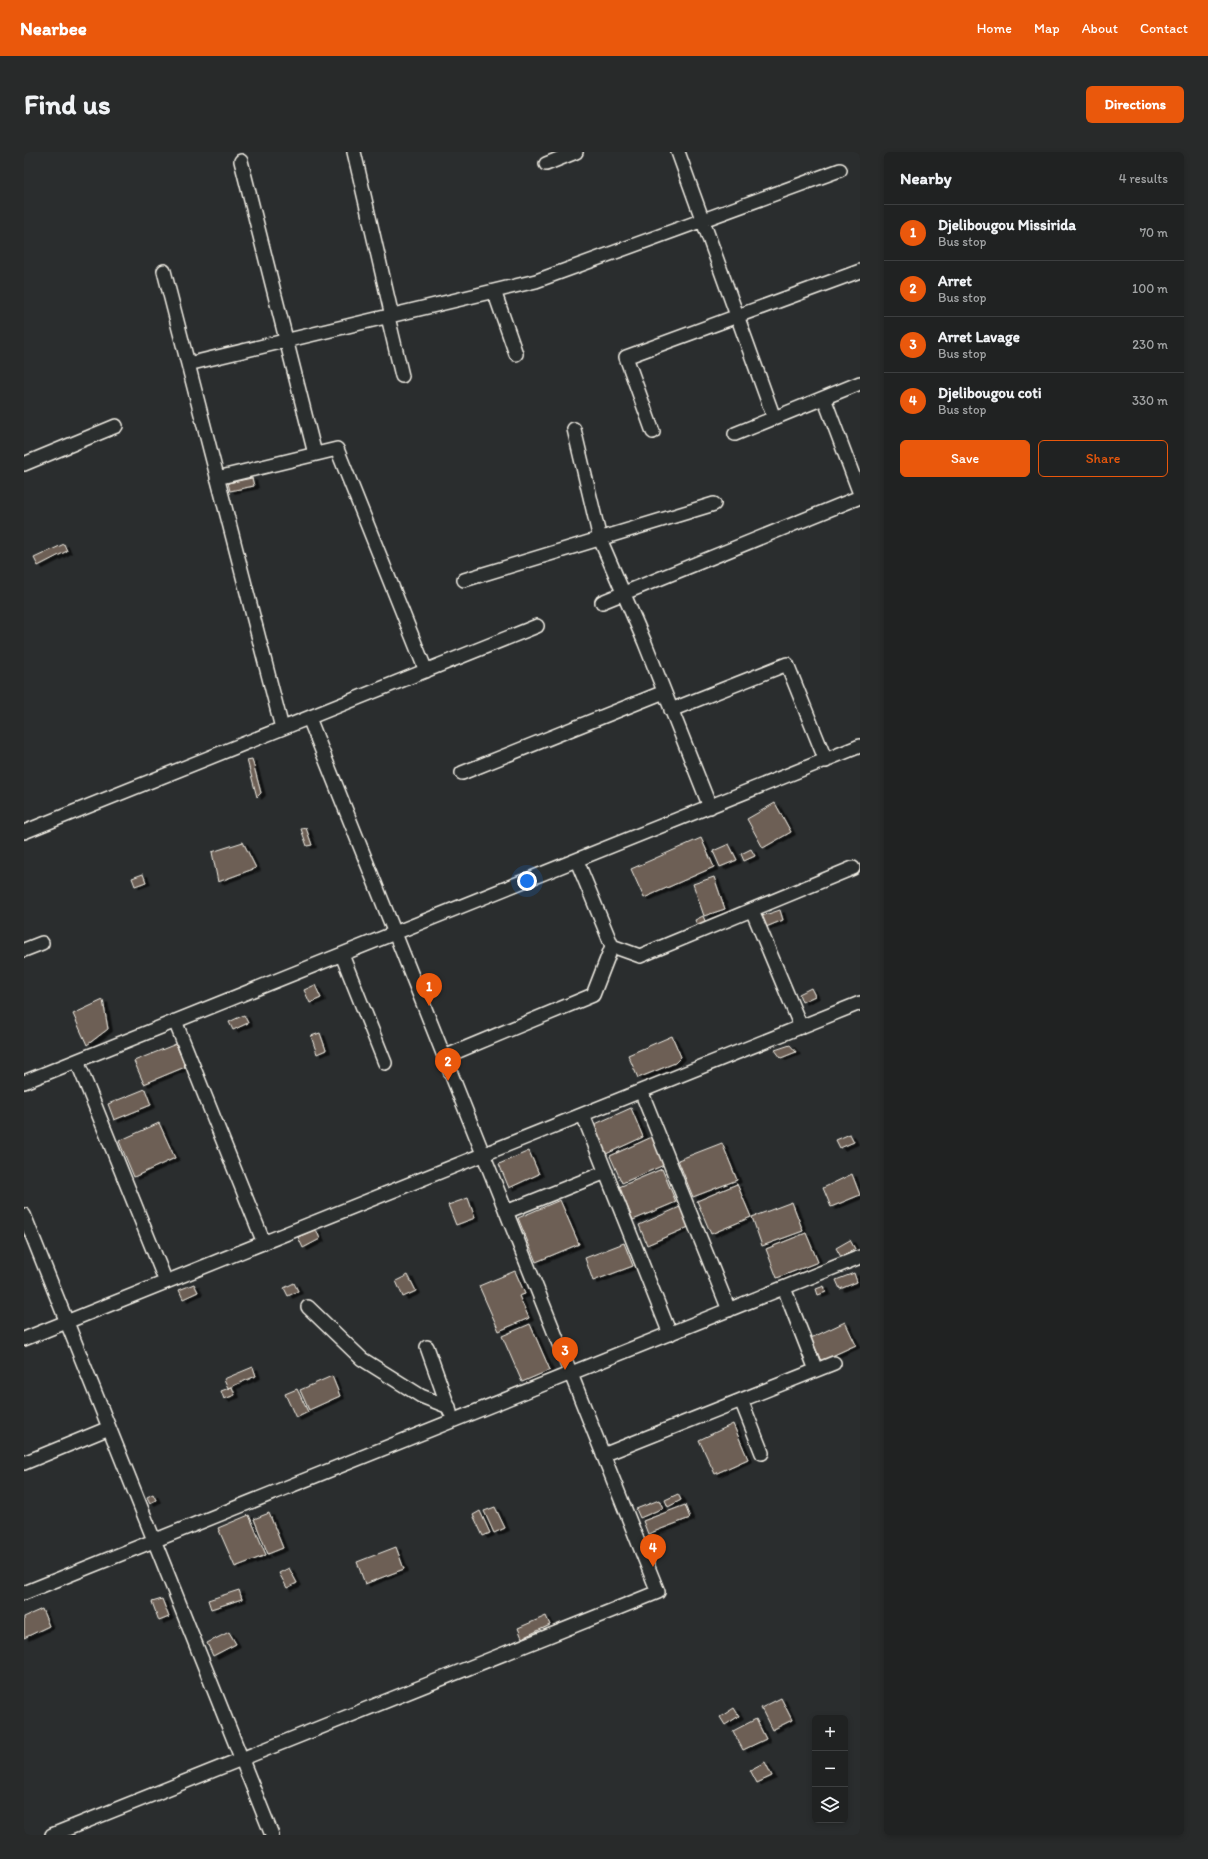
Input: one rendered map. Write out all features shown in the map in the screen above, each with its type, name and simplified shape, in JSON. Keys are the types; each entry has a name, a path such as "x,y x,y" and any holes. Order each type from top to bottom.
{"street":[{"path":"354,152 402,376"},
{"path":"546,164 576,152"},
{"path":"678,152 774,418"},
{"path":"241,161 315,454"},
{"path":"188,364 536,281 840,170"},
{"path":"164,271 282,728"},
{"path":"654,432 626,357 860,271"},
{"path":"494,291 516,354"},
{"path":"735,434 860,383"},
{"path":"824,398 860,494"},
{"path":"24,464 116,426"},
{"path":"574,429 600,539 672,710 710,807"},
{"path":"217,478 337,449 426,671"},
{"path":"602,602 860,497"},
{"path":"464,580 714,504"},
{"path":"24,832 537,626"},
{"path":"672,710 787,664 826,761"},
{"path":"462,773 664,692"},
{"path":"52,1835 658,1592 309,718"},
{"path":"24,1082 826,761 860,746"},
{"path":"444,1057 593,995 612,946 577,860"},
{"path":"612,946 640,956 853,868"},
{"path":"752,910 801,1027"},
{"path":"24,950 42,943"},
{"path":"342,955 385,1063"},
{"path":"24,1339 860,1003"},
{"path":"175,1021 264,1242"},
{"path":"77,1061 166,1282"},
{"path":"641,1091 729,1310"},
{"path":"583,1115 670,1334"},
{"path":"506,1212 606,1172"},
{"path":"24,1215 272,1835"},
{"path":"24,1593 860,1258"},
{"path":"784,1288 816,1370"},
{"path":"308,1307 362,1359 421,1396 449,1407"},
{"path":"427,1347 454,1421"},
{"path":"604,1455 834,1363"},
{"path":"741,1400 762,1453"},
{"path":"24,1462 109,1428"}],"building":[{"path":"252,478 254,486 230,491 228,483"},
{"path":"64,544 67,551 38,566 34,558"},
{"path":"252,759 261,793 257,797 247,760"},
{"path":"775,803 791,832 763,848 747,819"},
{"path":"306,828 312,845 307,846 301,829"},
{"path":"701,838 714,867 644,898 631,869"},
{"path":"243,842 256,868 218,882 212,852"},
{"path":"729,844 737,860 720,867 713,851"},
{"path":"751,849 755,856 744,861 741,854"},
{"path":"143,874 146,882 135,886 132,878"},
{"path":"714,877 725,909 704,916 693,884"},
{"path":"780,910 783,920 766,927 762,916"},
{"path":"703,916 706,923 698,927 695,920"},
{"path":"315,985 321,998 310,1003 304,990"},
{"path":"811,988 815,996 802,1002 799,994"},
{"path":"103,1000 108,1029 87,1045 73,1014"},
{"path":"244,1015 248,1023 233,1030 229,1022"},
{"path":"320,1033 326,1050 317,1054 311,1036"},
{"path":"672,1036 681,1057 675,1063 638,1078 628,1055"},
{"path":"176,1044 185,1067 144,1084 134,1061"},
{"path":"790,1045 796,1052 781,1058 775,1050"},
{"path":"145,1089 151,1105 114,1120 108,1104"},
{"path":"631,1108 643,1137 606,1154 593,1125"},
{"path":"159,1123 175,1158 134,1177 119,1141"},
{"path":"850,1134 854,1142 840,1148 836,1140"},
{"path":"652,1137 664,1165 622,1183 610,1156"},
{"path":"722,1143 737,1180 693,1197 678,1160"},
{"path":"529,1151 539,1174 509,1188 499,1164"},
{"path":"662,1169 676,1202 633,1220 619,1187"},
{"path":"852,1174 860,1195 831,1207 823,1188"},
{"path":"737,1184 751,1217 711,1234 697,1201"},
{"path":"468,1198 475,1218 456,1225 448,1205"},
{"path":"560,1200 579,1244 536,1262 518,1218"},
{"path":"792,1202 803,1231 762,1246 752,1217"},
{"path":"682,1206 691,1226 647,1245 639,1225"},
{"path":"316,1229 320,1239 303,1248 298,1237"},
{"path":"806,1233 818,1262 777,1278 766,1249"},
{"path":"850,1240 855,1249 841,1257 836,1248"},
{"path":"624,1243 633,1266 593,1281 585,1258"},
{"path":"515,1271 525,1294 519,1296 529,1318 499,1331 479,1286"},
{"path":"854,1273 857,1282 840,1289 836,1280"},
{"path":"408,1275 416,1291 403,1297 396,1281"},
{"path":"294,1283 298,1291 288,1296 284,1288"},
{"path":"194,1284 198,1292 183,1299 179,1290"},
{"path":"824,1286 826,1292 818,1295 816,1289"},
{"path":"845,1322 856,1345 821,1361 811,1338"},
{"path":"530,1324 550,1370 522,1382 502,1336"},
{"path":"253,1367 256,1376 228,1388 224,1379"},
{"path":"332,1376 340,1396 309,1410 300,1390"},
{"path":"232,1387 235,1395 224,1399 221,1391"},
{"path":"297,1389 308,1412 296,1418 285,1394"},
{"path":"733,1424 748,1459 715,1474 699,1440"},
{"path":"153,1494 156,1500 150,1503 147,1497"},
{"path":"678,1494 681,1500 668,1507 665,1500"},
{"path":"659,1500 663,1508 640,1518 636,1509"},
{"path":"685,1505 690,1518 648,1534 643,1521"},
{"path":"495,1507 505,1528 494,1533 484,1511"},
{"path":"480,1511 490,1533 483,1536 473,1515"},
{"path":"269,1513 283,1548 268,1554 254,1519"},
{"path":"249,1515 266,1555 235,1567 218,1528"},
{"path":"396,1547 404,1569 365,1584 357,1562"},
{"path":"289,1568 297,1583 287,1588 279,1573"},
{"path":"239,1590 242,1599 211,1609 208,1600"},
{"path":"162,1599 169,1617 159,1621 152,1602"},
{"path":"42,1609 49,1626 24,1638 24,1617"},
{"path":"546,1616 550,1625 522,1638 518,1628"},
{"path":"229,1632 236,1644 213,1656 207,1643"},
{"path":"781,1698 792,1720 772,1730 761,1708"},
{"path":"734,1708 739,1716 725,1725 720,1717"},
{"path":"756,1719 766,1739 743,1750 733,1731"},
{"path":"765,1762 772,1776 757,1783 750,1770"}],"place":[{"name":"Djelibougou Missirida","path":"429,1006"},
{"name":"Arret","path":"448,1081"},
{"name":"Arret Lavage","path":"565,1370"},
{"name":"Djelibougou coti","path":"653,1567"}]}
